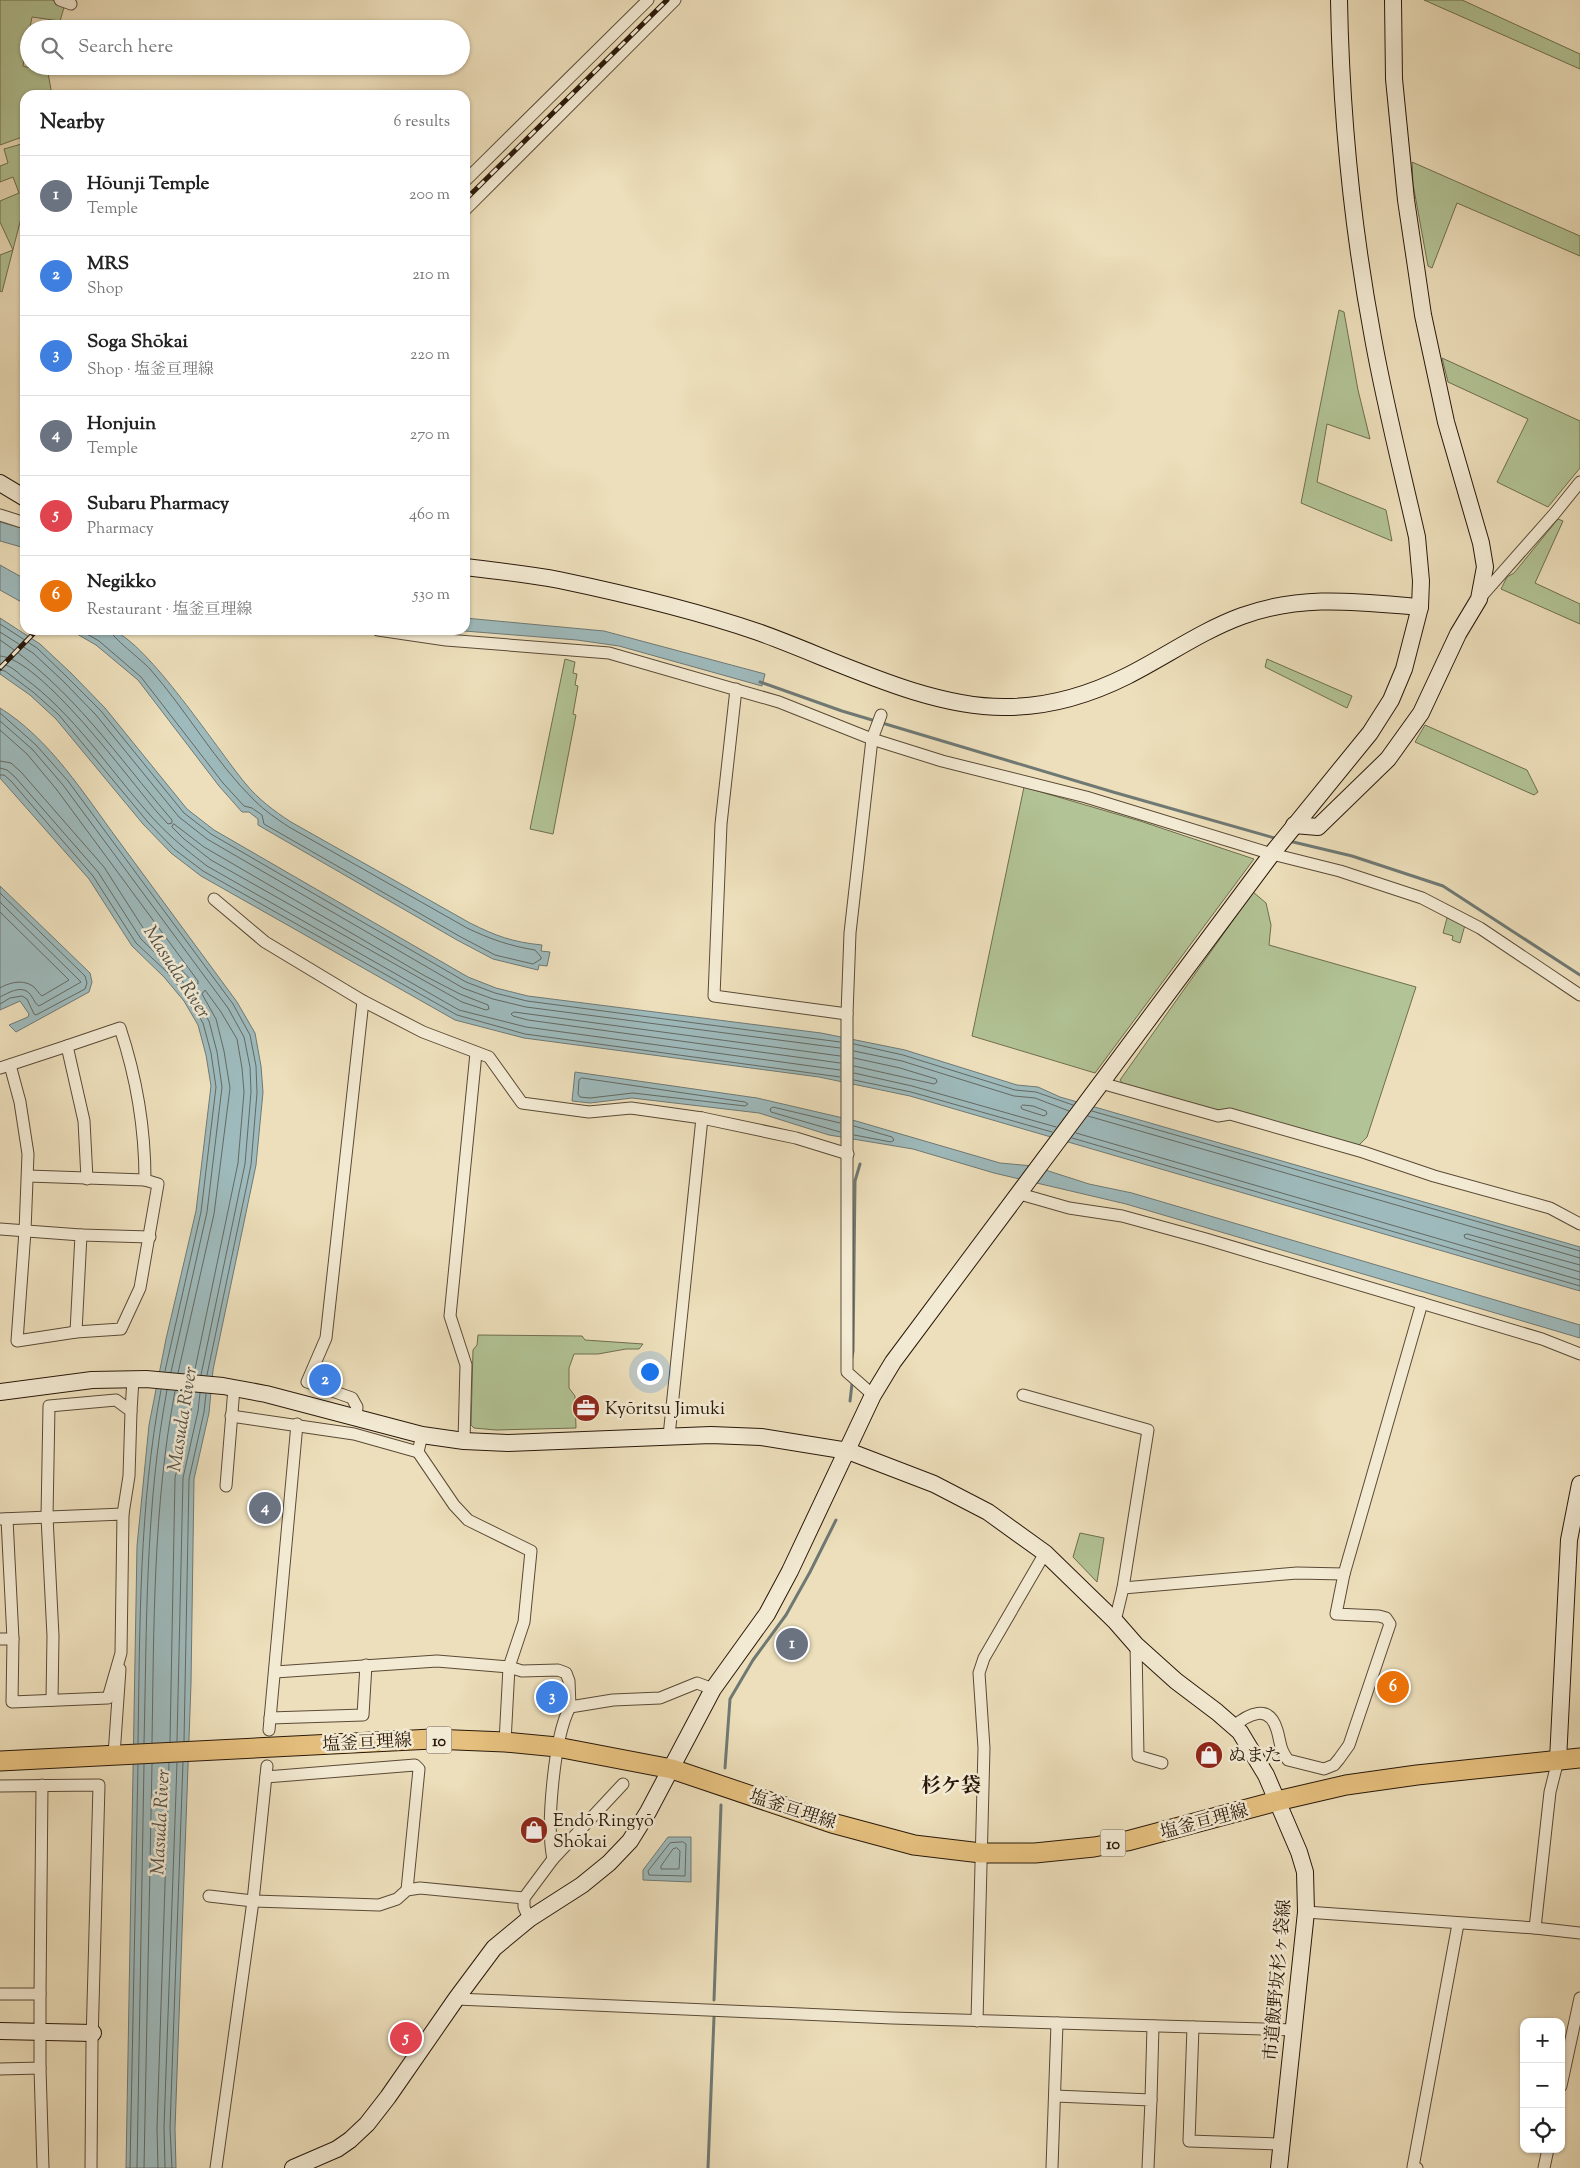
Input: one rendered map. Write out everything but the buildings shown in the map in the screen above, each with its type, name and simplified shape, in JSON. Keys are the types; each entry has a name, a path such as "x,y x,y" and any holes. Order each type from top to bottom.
{"main road":[{"name":"塩釜亘理線","path":"0,1761 432,1739 505,1742 557,1748 672,1769 874,1835 914,1845 981,1853 1036,1853 1094,1847 1159,1833 1278,1800 1346,1785 1417,1775 1580,1758"}],"street":[{"path":"470,176 648,0"},
{"path":"470,205 676,0"},
{"path":"293,2168 337,2149 367,2124 388,2097 456,1998 494,1948 529,1919 582,1885 609,1864 630,1841 672,1769 713,1689 766,1614 790,1571 873,1395 894,1362 1291,829 1364,740 1391,700 1404,670 1420,607 1421,581 1417,537 1373,339 1351,198 1340,59 1339,0"},
{"path":"1393,0 1394,79 1406,200 1417,277 1446,422 1481,543 1482,590"},
{"path":"1291,829 1318,828 1388,759 1421,713 1458,634 1482,590 1506,569 1580,482"},
{"path":"0,483 20,495"},
{"path":"0,515 20,521"},
{"path":"470,568 558,580 690,611 758,632 932,696 986,707 1028,706 1050,703 1089,693 1126,676 1212,629 1243,616 1272,607 1310,600 1332,600 1420,607"},
{"path":"1482,590 1506,569"},
{"path":"412,635 446,640 609,653 779,702 942,761 1086,797 1340,871 1422,898 1480,928 1580,995"},
{"path":"736,689 721,824 714,996 847,1014"},
{"path":"873,1395 847,1372 847,1014 850,933 872,736 881,715"},
{"path":"214,899 265,942 363,1000 423,1032 489,1057 522,1103 590,1112 630,1108 702,1118 796,1138 848,1152"},
{"path":"356,1418 357,1407 352,1398 307,1382 326,1338 363,1000"},
{"path":"28,1176 145,1180 158,1184 140,1288 122,1329 76,1332 17,1340 28,1176 25,1126 5,1067 120,1028 132,1065 141,1110 145,1180"},
{"path":"67,1046 84,1121 87,1179"},
{"path":"464,1441 466,1365 450,1316 476,1053"},
{"path":"1096,1089 1218,1116 1230,1114 1363,1152 1434,1176 1550,1208 1580,1224"},
{"path":"669,1436 702,1118"},
{"path":"1021,1192 1069,1208 1122,1216 1141,1221 1542,1339 1580,1354"},
{"path":"0,1230 150,1237"},
{"path":"76,1332 81,1235"},
{"path":"1233,1726 1247,1715 1256,1713 1265,1715 1276,1729 1279,1746 1288,1760 1324,1769 1334,1765 1349,1745 1390,1624 1386,1618 1379,1616 1336,1614 1344,1574 1422,1303"},
{"path":"116,1755 120,1690 124,1514 129,1476 131,1411 139,1379"},
{"name":"市道飯野坂杉ヶ袋線","path":"0,1392 61,1383 139,1379 229,1387 266,1394 422,1435 464,1441 508,1443 669,1436 761,1437 848,1451 942,1488 988,1512 1045,1553 1115,1621 1136,1645 1176,1681 1240,1732 1266,1775 1278,1800 1305,1872 1306,1912 1279,2168"},
{"path":"226,1486 231,1416 229,1387"},
{"path":"1023,1395 1148,1430 1123,1588 1115,1621"},
{"path":"52,1700 53,1636 47,1517 49,1406 116,1400 131,1411"},
{"path":"231,1416 298,1424 354,1434 418,1452 454,1505 468,1520 531,1551 524,1622 509,1667 505,1742"},
{"path":"269,1730 298,1424"},
{"path":"418,1452 422,1435"},
{"path":"1535,1928 1550,1792 1558,1760 1570,1540 1580,1484"},
{"path":"120,1653 108,1698 12,1702 13,1639 4,1519 124,1514"},
{"path":"977,2021 984,1748 979,1673 984,1658 1045,1553"},
{"path":"1123,1588 1297,1573 1344,1574"},
{"path":"0,1639 13,1639"},
{"path":"1136,1645 1138,1756 1162,1763"},
{"path":"275,1672 437,1662 509,1667 522,1671 558,1670 566,1674 570,1681 570,1707 557,1748 550,1843 554,1859"},
{"path":"270,1718 363,1715 366,1665"},
{"path":"570,1707 613,1700 660,1698 697,1683 713,1689"},
{"path":"216,2168 254,1901 266,1772 415,1765 419,1769 407,1890"},
{"path":"529,1919 524,1907 524,1898 554,1859 623,1784"},
{"path":"42,1785 39,2031 43,2168"},
{"path":"0,1786 99,1785 92,2033 91,2168"},
{"path":"209,1896 254,1901 379,1905 397,1899 407,1890 420,1888 524,1898"},
{"path":"1306,1912 1535,1928 1580,1933"},
{"path":"1417,2168 1413,2167 1458,1924"},
{"path":"0,1994 40,1994"},
{"path":"456,1998 977,2021 1293,2030"},
{"path":"1565,2067 1580,1998"},
{"path":"1052,2168 1056,2023"},
{"path":"1148,2168 1153,2026"},
{"path":"1193,2027 1189,2141 1281,2144"},
{"path":"0,2030 92,2033"},
{"path":"0,2069 40,2068"},
{"path":"1055,2096 1151,2100"},
{"path":"1544,2168 1547,2153"}],"green space":[{"path":"0,0 52,0 65,4 60,20 32,17 31,20 20,20 20,75 48,75 51,90 20,90 20,138 0,145"},
{"path":"1424,0 1462,0 1580,54 1580,69"},
{"path":"20,144 20,223 13,250 0,222 0,201 19,193 13,177 0,182 0,166 8,163 4,149"},
{"path":"1412,162 1580,236 1580,256 1457,203 1432,268 1428,266 1413,184"},
{"path":"13,250 2,292 0,291 0,255"},
{"path":"1339,310 1344,312 1358,390 1370,439 1327,424 1317,482 1386,510 1392,541 1301,503"},
{"path":"1442,358 1580,421 1580,468 1548,507 1497,482 1528,419 1448,382"},
{"path":"1558,519 1563,521 1535,583 1580,604 1580,624 1501,589 1507,577 1514,573"},
{"path":"565,659 575,662 573,673 577,674 575,685 578,686 573,714 576,715 553,834 530,829"},
{"path":"1267,659 1352,696 1347,708 1265,667"},
{"path":"1425,725 1527,770 1538,792 1534,795 1415,742"},
{"path":"1024,787 1140,821 1254,859 1095,1073 972,1036"},
{"path":"1253,892 1266,903 1271,925 1269,945 1416,987 1367,1137 1359,1145 1224,1112 1123,1084 1120,1080"},
{"path":"1452,916 1465,925 1460,943 1452,940 1453,936 1443,933 1447,918"},
{"path":"478,1335 582,1336 585,1340 643,1344 639,1349 626,1349 598,1354 574,1354 569,1368 569,1388 575,1396 576,1428 496,1430 474,1428 471,1425 473,1350 477,1345"},
{"path":"1080,1533 1104,1538 1097,1582 1073,1557"}],"water":[{"path":"0,522 20,528 20,547 0,541"},
{"path":"0,565 20,576 20,601 0,590"},
{"path":"0,618 20,631 20,635 26,635 40,644 71,673 105,708 187,809 214,830 468,977 496,988 528,996 821,1033 905,1050 1017,1085 1038,1087 1060,1097 1580,1247 1580,1291 910,1096 819,1077 524,1038 455,1020 201,876 171,853 143,824 56,719 30,695 0,674"},
{"path":"470,618 604,631 765,674 762,686 619,646 577,640 470,631"},
{"path":"79,635 120,635 127,639 163,675 250,789 278,814 470,923 504,938 542,945 541,951 550,952 547,966 539,965 538,970 493,959 258,825 258,819 249,812 242,812 219,786 138,680 96,645"},
{"name":"Masuda River","path":"0,708 35,735 65,768 237,1002 255,1033 261,1066 263,1092 256,1165 213,1370 209,1413 194,1479 191,1683 175,2129 176,2168 126,2168 137,1546 149,1425 166,1339 196,1211 211,1086 206,1055 198,1025 184,1001 164,977 132,946 89,879 0,778"},
{"path":"0,886 90,973 92,982 89,992 16,1032 9,1025 28,1017 29,1014 20,1001 0,1010"},
{"path":"575,1072 757,1098 856,1121 1000,1163 1033,1166 1089,1184 1132,1193 1580,1325 1580,1338 1126,1204 994,1173 913,1149 829,1135 759,1113 632,1098 590,1103 572,1101"},
{"path":"668,1837 691,1837 691,1882 643,1880 643,1870"}],"waterway":[{"path":"760,682 842,711 1278,839"},
{"path":"1289,841 1352,856 1443,886 1580,975"},
{"path":"852,1357 855,1181 860,1164"},
{"path":"850,1401 852,1384"},
{"path":"725,1768 730,1699 753,1660 786,1615 836,1520"},
{"path":"714,2000 721,1805"},
{"path":"708,2168 714,2017"}],"railway":[{"path":"470,195 667,0"},
{"path":"0,668 32,635"}],"place":[{"name":"MRS","path":"325,1380"},
{"name":"Kyōritsu Jimuki","path":"586,1408"},
{"name":"Honjuin","path":"265,1508"},
{"name":"Hōunji Temple","path":"792,1644"},
{"name":"Negikko","path":"1393,1687"},
{"name":"Soga Shōkai","path":"552,1697"},
{"name":"ぬまた","path":"1209,1755"},
{"name":"Endō Ringyō Shōkai","path":"534,1830"},
{"name":"Subaru Pharmacy","path":"406,2038"}],"district":[{"name":"杉ケ袋","path":"951,1785"}]}
